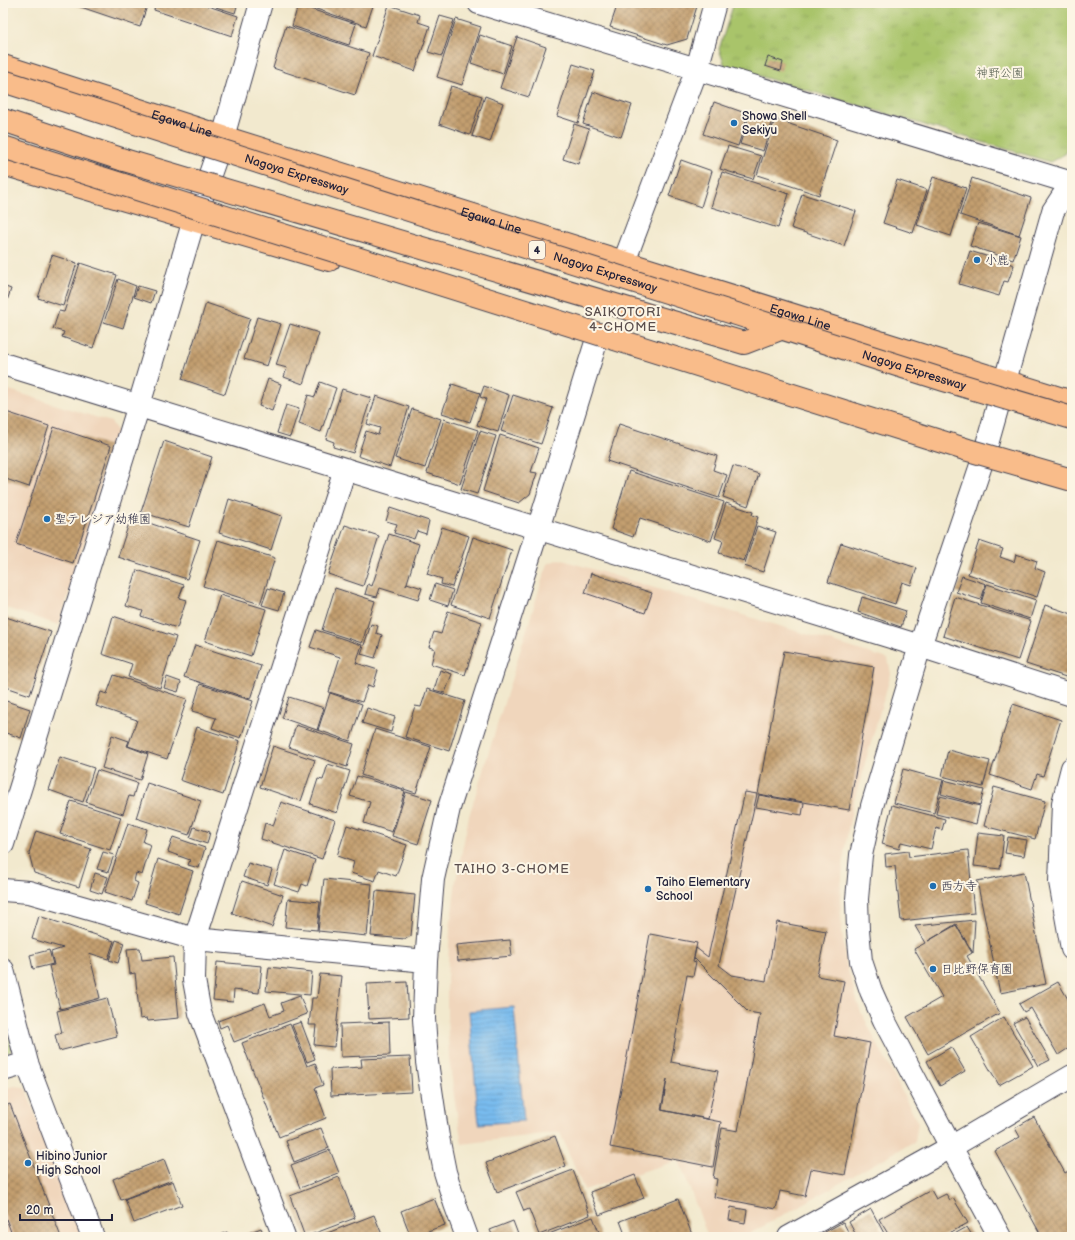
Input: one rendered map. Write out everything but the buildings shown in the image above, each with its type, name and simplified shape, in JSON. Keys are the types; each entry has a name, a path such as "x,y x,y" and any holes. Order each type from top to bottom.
{"main road":[{"name":"Egawa Line","path":"3,66 223,137 1072,402"},
{"name":"Nagoya Expressway","path":"3,81 944,380 1072,418"},
{"path":"3,120 124,160 744,343 783,328"},
{"path":"3,147 953,445 1072,480"},
{"path":"3,164 597,339 982,462 1072,489"}],"street":[{"path":"3,844 139,405 194,220 223,137 260,3"},
{"path":"479,3 524,10 697,69 1072,183 1053,211 982,462 920,646 872,806 860,855 857,899 858,930 861,961 871,991 888,1027 1000,1237"},
{"path":"624,262 697,69 716,3"},
{"path":"468,1237 455,1204 445,1172 438,1137 427,1062 424,1019 426,962 433,879 449,808 597,339"},
{"path":"3,364 920,646 1072,695"},
{"path":"284,1237 200,1013 194,980 195,939 345,469"},
{"path":"1072,768 1063,803 1060,882 1072,949"},
{"path":"3,890 30,892 195,939 426,962"},
{"path":"3,970 27,1063 94,1237"},
{"path":"3,1070 27,1063"},
{"path":"789,1237 951,1147 1072,1076"}],"shaded area":[{"name":"聖テレジア幼稚園","path":"3,388 111,422 118,432 59,625 3,607"},
{"name":"Taiho Elementary School","path":"559,559 888,659 891,674 853,804 845,847 840,898 846,963 860,1010 918,1123 915,1141 744,1237 708,1237 679,1160 584,1190 560,1132 462,1144 449,1057 447,1015 447,978 450,928 456,881 469,816 547,564"},
{"name":"Hibino Junior High School","path":"14,1086 25,1087 82,1237 3,1237 3,1089"}],"green space":[{"name":"神野公園","path":"734,3 1072,3 1072,129 1065,154 1050,162 725,66 719,49"},
{"path":"3,1011 12,1051 3,1054"}],"water":[{"path":"514,1007 524,1121 479,1124 469,1011"}],"place":[{"name":"Showa Shell Sekiyu","path":"734,123"},
{"name":"小鹿","path":"977,260"},
{"name":"聖テレジア幼稚園","path":"47,519"},
{"name":"西方寺","path":"933,886"},
{"name":"Taiho Elementary School","path":"648,889"},
{"name":"日比野保育園","path":"933,969"},
{"name":"Hibino Junior High School","path":"28,1163"}],"district":[{"name":"SAIKOTORI 4-CHOME","path":"623,320"},
{"name":"TAIHO 3-CHOME","path":"512,869"}]}
